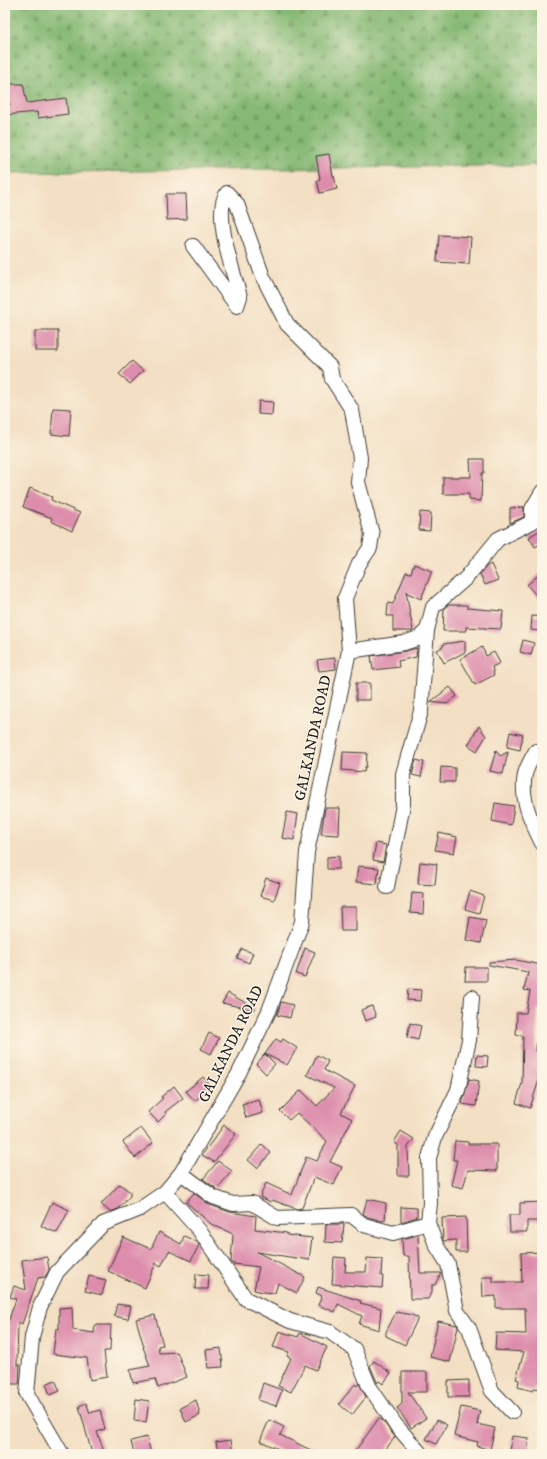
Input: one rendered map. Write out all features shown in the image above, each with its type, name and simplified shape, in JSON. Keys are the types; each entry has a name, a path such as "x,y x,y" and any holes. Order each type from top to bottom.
{"street":[{"name":"GALKANDA ROAD","path":"62,1454 27,1394 32,1336 40,1307 57,1272 103,1224 140,1209 165,1192 181,1172 239,1073 266,1018 302,922 307,852 349,651 345,598 359,564 370,548 372,534 358,482 360,458 352,410 332,379 330,367 287,324 263,277 236,204 227,193 223,199 222,228 240,297 237,306 193,246"},
{"path":"387,886 403,805 403,774 421,711 427,630 433,607 466,578 498,539 532,522 532,509 542,492"},
{"path":"349,651 404,643 420,638 427,630"},
{"path":"536,751 525,774 524,792 529,818 542,842"},
{"path":"472,997 469,1040 458,1090 434,1137 429,1158 430,1203 428,1223 436,1245 448,1264 457,1311 469,1328 492,1391 512,1412"},
{"path":"181,1172 212,1197 233,1204 252,1203 277,1218 351,1214 364,1225 393,1233 428,1223"},
{"path":"165,1192 199,1230 246,1300 290,1321 330,1332 354,1349 368,1386 395,1424 421,1454"}],"green space":[{"path":"5,5 542,5 542,165 5,173"}],"building":[{"path":"5,84 23,84 27,103 66,98 68,114 38,118 37,112 5,115 5,105 10,105 5,90"},
{"path":"329,154 337,189 320,193 317,180 320,179 316,156"},
{"path":"166,194 186,194 187,219 167,220"},
{"path":"439,235 471,237 469,264 437,262"},
{"path":"35,331 58,331 58,351 35,351"},
{"path":"132,361 143,371 130,384 119,374"},
{"path":"259,401 273,402 272,415 258,414"},
{"path":"53,408 71,409 69,436 51,434"},
{"path":"470,459 484,459 481,501 469,500 469,494 443,494 443,477 471,477"},
{"path":"30,488 52,497 51,500 80,513 72,531 51,521 52,518 23,507"},
{"path":"524,507 524,517 510,523 510,508"},
{"path":"420,512 431,513 430,531 419,530"},
{"path":"542,529 542,543 535,547 529,537"},
{"path":"414,564 432,571 421,599 407,593 406,591 413,631 393,631 393,616 387,616 388,603 393,604 406,572 411,573"},
{"path":"491,564 498,580 485,585 480,574 487,566"},
{"path":"542,572 542,602 527,585"},
{"path":"448,605 467,605 467,608 503,611 501,629 466,627 466,631 443,631 444,608"},
{"path":"532,616 542,617 542,631 531,630"},
{"path":"523,640 534,643 531,655 520,652"},
{"path":"465,641 465,652 444,663 437,650 443,647 443,644"},
{"path":"482,647 486,656 494,652 500,663 492,667 494,675 475,685 460,659"},
{"path":"417,648 416,657 398,661 399,667 373,670 371,656"},
{"path":"335,658 336,669 319,671 317,660"},
{"path":"356,683 370,683 370,700 356,700"},
{"path":"450,687 457,696 447,704 430,702"},
{"path":"479,726 486,736 477,751 468,745"},
{"path":"510,732 523,735 520,750 507,747"},
{"path":"496,750 500,756 508,752 503,774 490,771"},
{"path":"343,752 367,753 364,772 342,770"},
{"path":"416,760 424,762 421,777 412,775"},
{"path":"441,767 455,768 455,782 440,782"},
{"path":"495,803 514,806 511,825 492,821"},
{"path":"325,808 340,808 339,835 321,834"},
{"path":"287,812 298,814 294,840 282,838"},
{"path":"439,833 457,837 454,853 435,850"},
{"path":"376,843 386,845 383,862 373,860"},
{"path":"339,856 339,869 327,869 327,857"},
{"path":"420,862 437,864 435,885 418,884"},
{"path":"358,866 379,868 377,884 356,882"},
{"path":"266,878 280,883 274,900 260,896"},
{"path":"470,891 484,896 479,913 465,909"},
{"path":"412,893 424,894 423,914 410,913"},
{"path":"340,907 356,907 356,931 341,931"},
{"path":"470,917 486,920 481,943 466,940"},
{"path":"305,948 315,952 305,977 296,974"},
{"path":"242,949 253,953 249,963 237,958"},
{"path":"516,960 542,965 542,1009 538,1009 536,1051 542,1051 542,1077 540,1077 530,1108 516,1103 522,1083 523,1036 516,1035 517,1013 526,1013 530,991 524,990 528,972 489,965 489,962"},
{"path":"466,967 487,967 487,981 465,981"},
{"path":"408,989 421,990 420,1001 407,1000"},
{"path":"228,993 255,1008 254,1010 222,1003"},
{"path":"281,1002 293,1005 290,1018 277,1015"},
{"path":"372,1006 376,1017 365,1021 361,1010"},
{"path":"410,1023 421,1026 418,1040 407,1037"},
{"path":"209,1033 219,1038 211,1054 201,1049"},
{"path":"276,1039 281,1042 283,1039 297,1048 287,1065 265,1054"},
{"path":"265,1054 275,1064 266,1074 256,1064"},
{"path":"317,1055 328,1061 324,1070 355,1086 341,1113 352,1119 330,1162 342,1167 334,1185 314,1177 302,1208 297,1209 272,1200 271,1202 260,1197 266,1183 292,1195 306,1157 317,1161 327,1141 297,1113 289,1120 280,1111 301,1090 317,1106 334,1088 307,1075"},
{"path":"477,1055 488,1056 487,1067 476,1066"},
{"path":"203,1077 211,1086 195,1101 186,1091"},
{"path":"469,1079 479,1081 476,1106 462,1104"},
{"path":"174,1086 183,1098 165,1112 166,1114 158,1122 148,1112 163,1098 161,1097"},
{"path":"259,1099 263,1113 246,1118 242,1104"},
{"path":"224,1125 236,1134 214,1162 202,1155"},
{"path":"141,1128 153,1143 135,1158 123,1142"},
{"path":"401,1131 414,1139 408,1147 409,1176 398,1176 398,1145 394,1142"},
{"path":"455,1141 468,1142 468,1144 497,1144 497,1171 468,1170 463,1188 451,1185 457,1160 453,1160"},
{"path":"262,1144 271,1153 257,1168 248,1160"},
{"path":"218,1161 232,1171 217,1189 203,1179"},
{"path":"120,1184 130,1192 130,1196 118,1209 110,1212 101,1204"},
{"path":"194,1193 210,1205 230,1212 256,1216 255,1229 312,1238 309,1260 257,1252 305,1277 297,1293 278,1283 275,1293 254,1290 259,1267 233,1264 231,1261 233,1234 211,1224 186,1202"},
{"path":"367,1199 386,1203 385,1220 382,1221 363,1214"},
{"path":"52,1202 69,1210 57,1233 41,1226"},
{"path":"542,1202 542,1221 527,1221 527,1232 510,1232 509,1215 520,1215 520,1203"},
{"path":"401,1207 417,1208 417,1217 401,1222"},
{"path":"466,1217 467,1252 456,1252 456,1240 443,1241 442,1218"},
{"path":"326,1224 344,1224 342,1243 325,1242"},
{"path":"159,1232 181,1244 184,1236 197,1242 199,1245 191,1261 169,1251 161,1266 156,1263 145,1288 108,1271 123,1237 151,1249"},
{"path":"418,1235 420,1273 441,1273 435,1285 432,1285 432,1292 428,1299 410,1299 409,1256 403,1256 402,1239"},
{"path":"542,1252 542,1389 534,1388 533,1391 518,1387 519,1380 516,1379 524,1352 495,1350 496,1333 526,1334 525,1308 496,1308 496,1296 483,1297 482,1277 493,1277 493,1282 522,1282 521,1253"},
{"path":"47,1257 49,1270 45,1277 38,1278 22,1324 18,1322 17,1365 20,1365 19,1384 5,1384 5,1331 16,1299 10,1297 14,1286 26,1290 22,1260"},
{"path":"334,1257 346,1258 345,1272 366,1272 367,1258 382,1259 382,1288 332,1284"},
{"path":"196,1274 209,1275 208,1289 195,1289"},
{"path":"89,1276 106,1280 102,1295 85,1291"},
{"path":"318,1287 361,1301 360,1303 381,1308 379,1330 359,1324 362,1316 338,1304 335,1312 318,1305 322,1296 316,1293"},
{"path":"117,1304 131,1306 128,1319 114,1316"},
{"path":"72,1307 73,1330 94,1333 95,1325 111,1325 110,1351 104,1351 107,1377 90,1380 87,1358 53,1354 56,1329 59,1329 59,1308"},
{"path":"396,1312 412,1315 418,1318 405,1345 386,1336 386,1332"},
{"path":"155,1315 163,1345 158,1346 159,1353 177,1352 187,1377 158,1388 155,1379 133,1383 130,1370 150,1366 143,1347 136,1319"},
{"path":"438,1321 457,1325 458,1327 450,1362 430,1357"},
{"path":"279,1331 298,1337 300,1333 327,1347 316,1370 305,1365 291,1392 278,1386 291,1358 287,1356 289,1352 273,1347"},
{"path":"221,1348 223,1367 208,1368 206,1350"},
{"path":"374,1361 391,1373 383,1384 379,1381 377,1383 370,1366"},
{"path":"402,1372 427,1372 427,1392 408,1392 426,1418 411,1428 397,1408 402,1404"},
{"path":"55,1380 60,1391 50,1395 46,1384"},
{"path":"469,1380 469,1397 448,1397 448,1381"},
{"path":"263,1383 282,1390 276,1406 258,1400"},
{"path":"359,1383 366,1397 352,1415 339,1404 355,1384 357,1386"},
{"path":"136,1399 149,1401 146,1422 134,1420"},
{"path":"196,1400 200,1415 186,1422 180,1408"},
{"path":"86,1403 90,1413 100,1410 105,1429 97,1432 105,1454 92,1454 79,1406"},
{"path":"461,1407 480,1411 477,1424 495,1428 490,1450 477,1446 478,1442 454,1436"},
{"path":"379,1418 395,1437 382,1454 353,1454"},
{"path":"269,1420 284,1427 280,1435 319,1454 290,1454 260,1441"},
{"path":"437,1420 447,1425 436,1444 426,1439"},
{"path":"512,1436 529,1438 527,1454 510,1454"},
{"path":"147,1437 151,1454 134,1454 131,1441"},
{"path":"231,1440 233,1454 218,1454 216,1442"}]}
